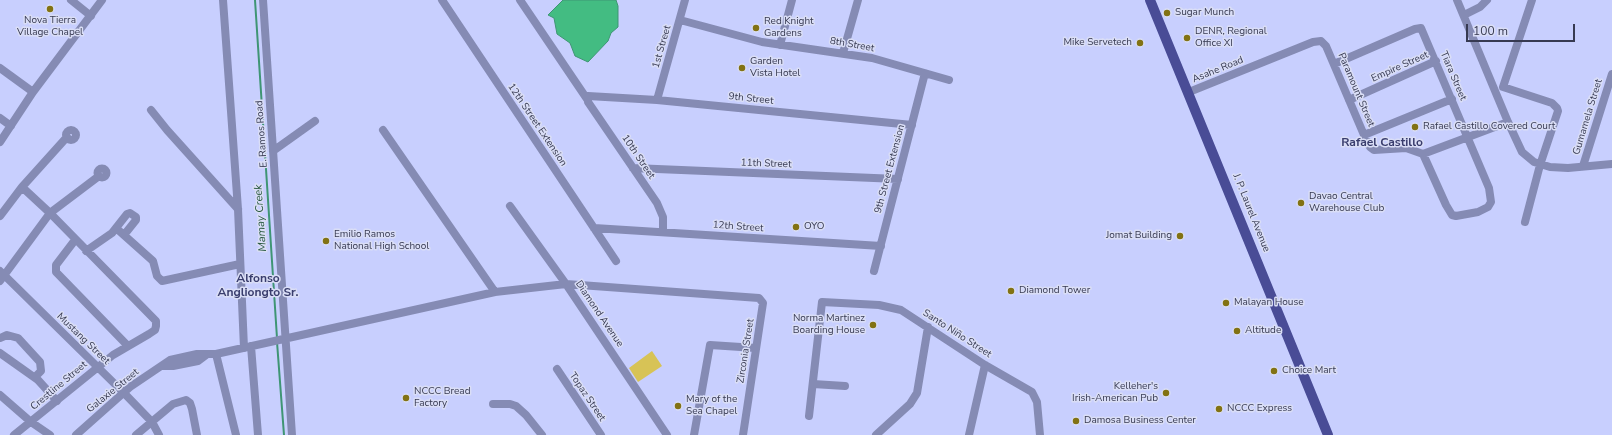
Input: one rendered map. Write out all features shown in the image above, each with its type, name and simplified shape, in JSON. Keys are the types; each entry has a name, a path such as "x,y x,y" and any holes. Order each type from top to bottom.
{"main road":[{"name":"J. P. Laurel Avenue","path":"1150,0 1189,92 1328,435"}],"street":[{"path":"71,0 90,16"},
{"path":"0,142 33,92 102,0"},
{"path":"223,0 238,209 240,264 258,435"},
{"name":"E. Ramos Road","path":"263,0 273,151 279,340 292,435"},
{"name":"12th Street Extension","path":"442,0 616,261"},
{"name":"10th Street","path":"520,0 588,98 660,209 663,217 663,232"},
{"name":"1st Street","path":"657,100 685,0"},
{"path":"780,45 792,0"},
{"path":"843,53 858,0"},
{"path":"1457,0 1499,89 1508,122 1522,152 1528,158 1540,165 1558,168 1612,164"},
{"path":"1464,16 1480,7 1487,0"},
{"path":"1499,89 1532,0"},
{"name":"8th Street","path":"680,20 780,45 872,58 949,80"},
{"name":"Tiara Street","path":"1334,64 1415,29 1421,28 1423,30 1489,188 1491,202 1488,207 1484,210 1456,216 1452,215 1446,206 1423,154"},
{"name":"Asahe Road","path":"1189,92 1313,42 1321,41"},
{"name":"Paramount Street","path":"1321,41 1326,46 1370,147 1374,150 1406,148 1423,154"},
{"name":"Empire Street","path":"1349,100 1436,61"},
{"path":"0,68 33,92"},
{"name":"9th Street Extension","path":"874,271 925,73"},
{"name":"Gumamela Street","path":"1583,166 1612,74"},
{"path":"1499,89 1552,103 1557,108 1558,115 1540,165 1525,222"},
{"name":"9th Street","path":"588,98 657,100 912,125"},
{"path":"1364,135 1452,98"},
{"path":"151,110 166,130 238,209"},
{"path":"0,118 11,126"},
{"path":"273,151 315,121"},
{"path":"1423,154 1508,122"},
{"path":"383,130 495,292"},
{"path":"0,216 22,187 68,137"},
{"name":"11th Street","path":"633,168 898,179"},
{"path":"1,276 50,213 99,176"},
{"path":"22,187 50,213 86,251 116,228 127,214 133,214 136,220 124,235"},
{"name":"Diamond Avenue","path":"510,206 566,284 667,435"},
{"path":"116,228 153,261 157,276 162,281 240,264"},
{"name":"12th Street","path":"594,228 881,246"},
{"path":"75,240 56,265 56,272 128,345"},
{"name":"Crestline Street","path":"14,435 98,367 128,345 149,334 156,326 156,321 86,251"},
{"name":"Mustang Street","path":"1,276 124,393 152,422 159,435"},
{"path":"236,435 216,354 495,292 566,284"},
{"name":"Zirconia Street","path":"566,284 756,297 762,300 763,304 743,435"},
{"name":"Santo Niño Street","path":"813,384 822,302 894,308 928,327 1032,392 1038,402 1040,435"},
{"path":"876,435 910,404 918,393 928,327"},
{"path":"0,338 7,335 18,338 40,362 41,371 35,377"},
{"path":"694,435 710,345 756,348"},
{"path":"0,352 35,377 57,401"},
{"name":"Galaxie Street","path":"76,435 124,393 164,366 193,362 206,355 216,354"},
{"path":"969,435 985,364"},
{"name":"Topaz Street","path":"557,370 601,435"},
{"path":"809,416 813,384 845,386"},
{"path":"0,395 31,422 50,435"},
{"path":"136,435 173,404 186,400 190,403 192,408 198,435"},
{"path":"493,404 510,404 516,406 542,435"}],"shaded area":[{"path":"563,0 616,0 618,6 618,27 611,33 608,41 588,62 575,56 570,43 557,34 554,18 548,15"},
{"path":"652,351 662,366 638,382 629,368"}],"waterway":[{"name":"Mamay Creek","path":"255,0 277,338"},
{"name":"Mamay Creek","path":"277,342 284,435"}],"place":[{"name":"Nova Tierra Village Chapel","path":"50,9"},
{"name":"Sugar Munch","path":"1167,13"},
{"name":"Red Knight Gardens","path":"756,28"},
{"name":"DENR, Regional Office XI","path":"1187,38"},
{"name":"Mike Servetech","path":"1140,43"},
{"name":"Garden Vista Hotel","path":"742,68"},
{"name":"Rafael Castillo Covered Court","path":"1415,127"},
{"name":"Davao Central Warehouse Club","path":"1301,203"},
{"name":"OYO","path":"796,227"},
{"name":"Jomat Building","path":"1180,236"},
{"name":"Emilio Ramos National High School","path":"326,241"},
{"name":"Diamond Tower","path":"1011,291"},
{"name":"Malayan House","path":"1226,303"},
{"name":"Norma Martinez Boarding House","path":"873,325"},
{"name":"Altitude","path":"1237,331"},
{"name":"Choice Mart","path":"1274,371"},
{"name":"Kelleher's Irish-American Pub","path":"1166,393"},
{"name":"NCCC Bread Factory","path":"406,398"},
{"name":"Mary of the Sea Chapel","path":"678,406"},
{"name":"NCCC Express","path":"1219,409"},
{"name":"Damosa Business Center","path":"1076,421"}],"district":[{"name":"Rafael Castillo","path":"1382,143"},
{"name":"Alfonso Angliongto Sr.","path":"258,286"}]}
